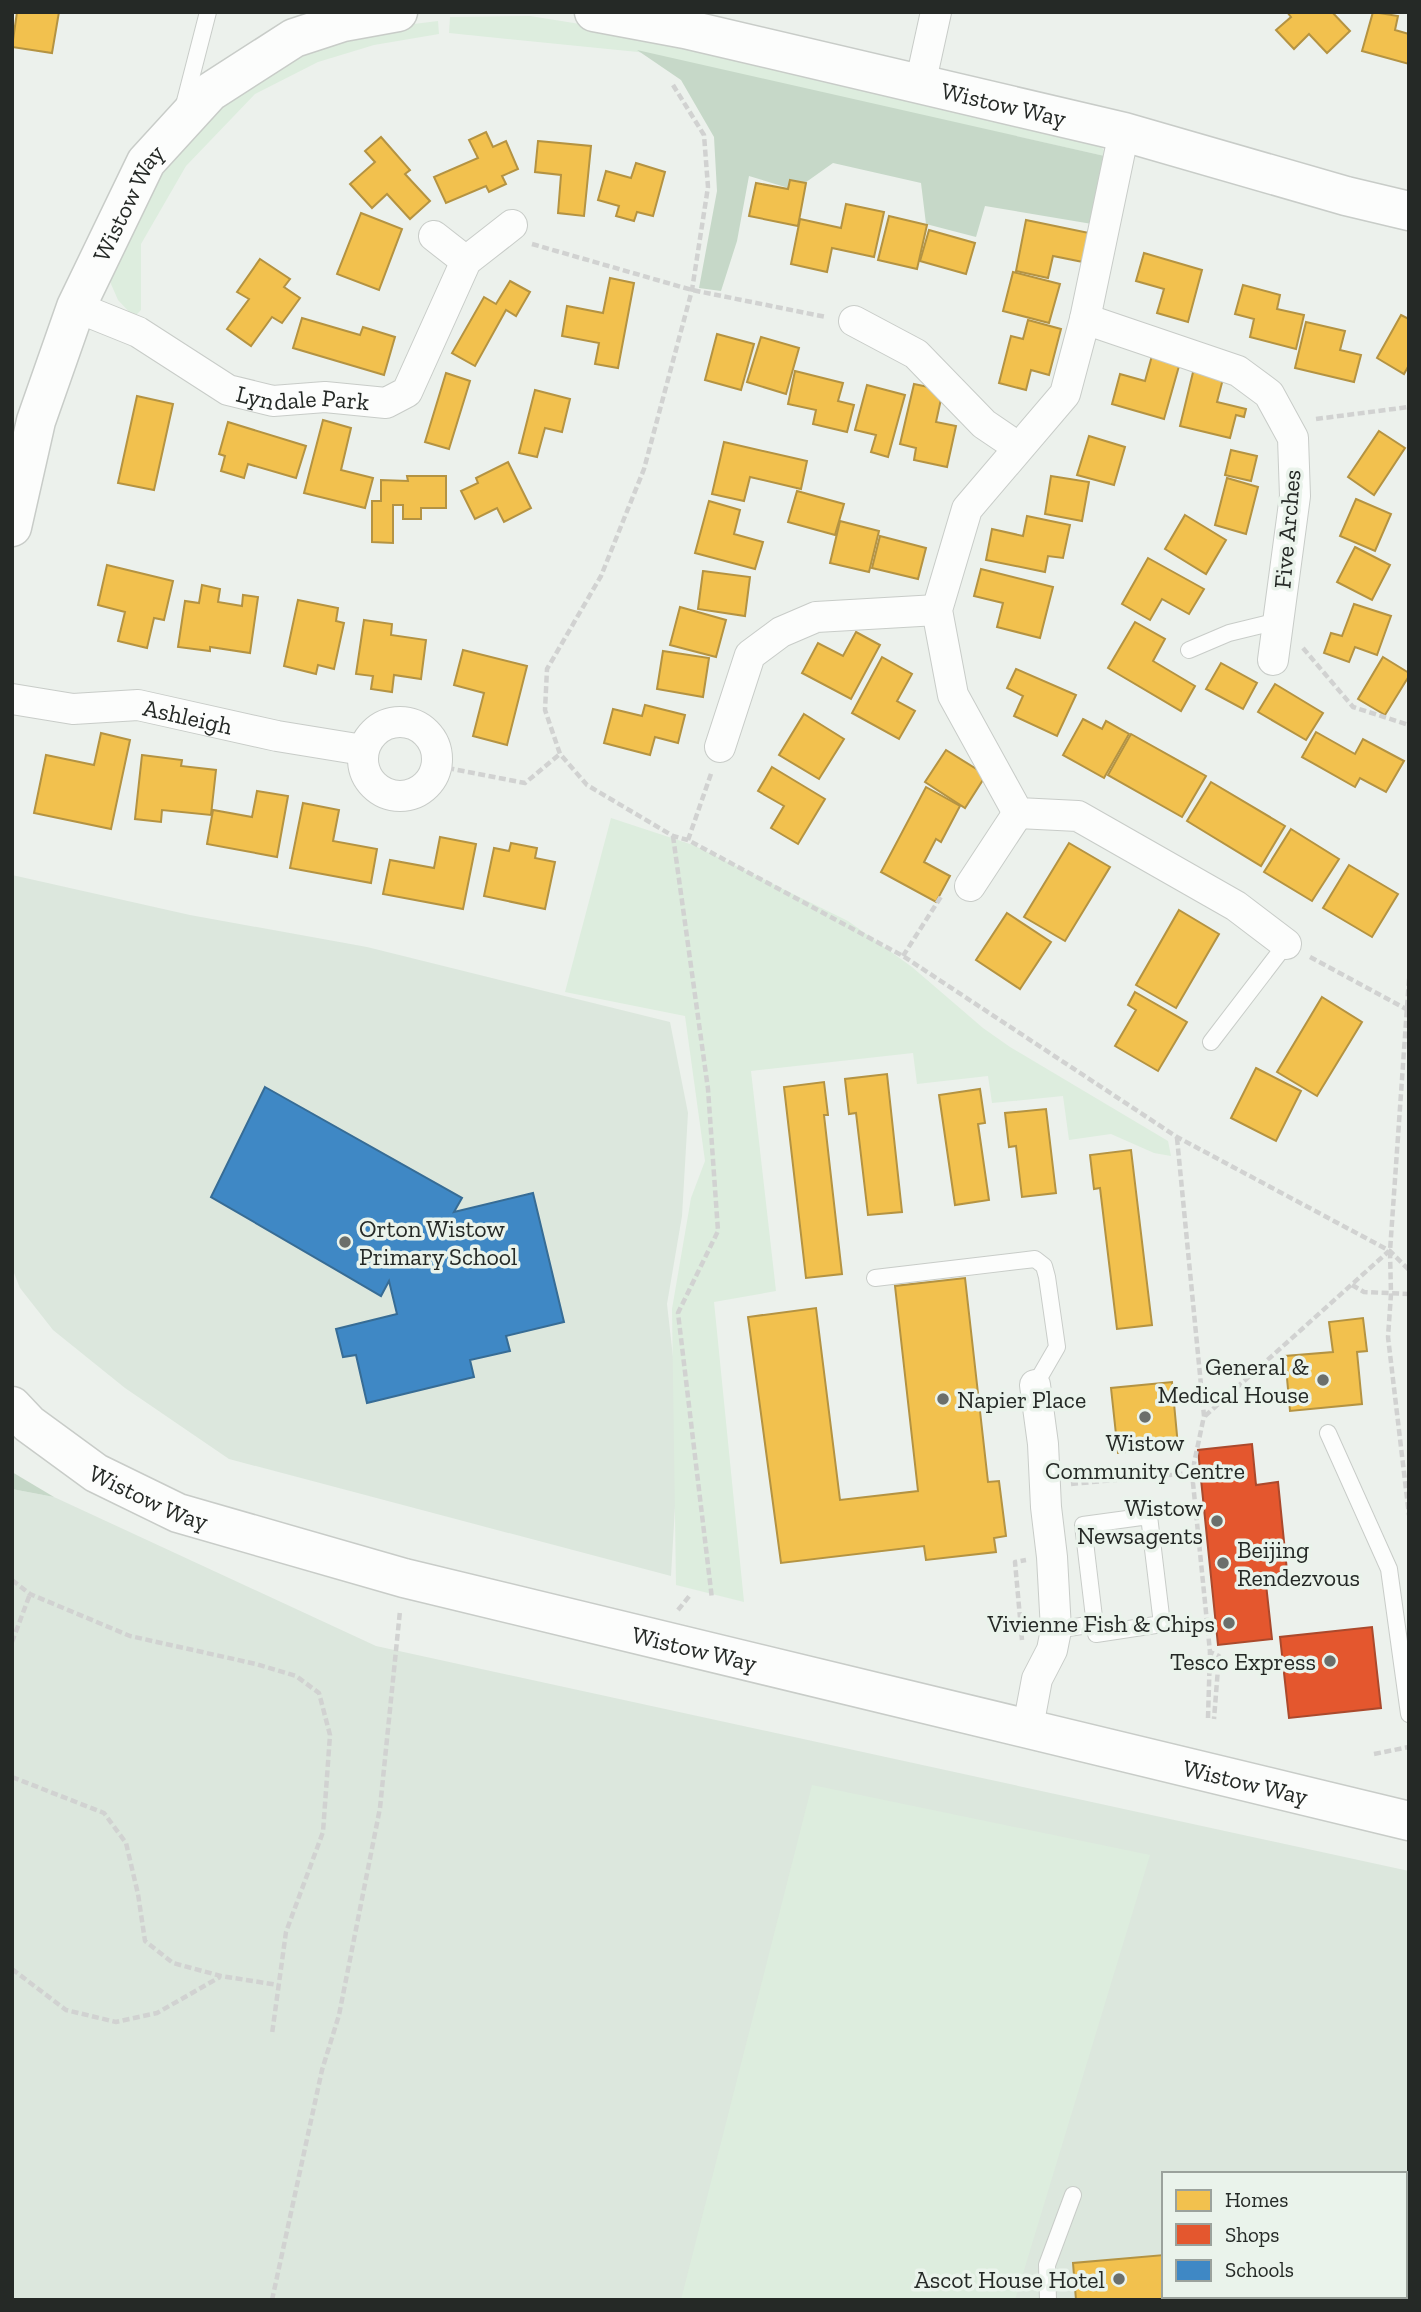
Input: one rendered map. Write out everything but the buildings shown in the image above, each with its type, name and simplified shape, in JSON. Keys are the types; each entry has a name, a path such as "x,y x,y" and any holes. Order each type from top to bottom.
{"street":[{"name":"Wistow Way","path":"15,505 36,421 76,307 146,162 210,92 294,38 343,22 398,12"},
{"name":"Wistow Way","path":"594,12 685,29 1124,132 1409,211"},
{"path":"920,85 936,12"},
{"path":"1017,813 953,695 937,610 967,509 1017,447 1065,394 1085,319 1124,132"},
{"name":"Lyndale Park","path":"76,307 138,332 228,390 273,401 326,397 386,403 407,392 466,261 505,231"},
{"path":"434,236 466,261"},
{"name":"Five Arches","path":"1085,319 1238,371 1269,394 1293,438 1295,496 1273,660"},
{"path":"853,321 916,354 984,424 1017,447"},
{"path":"720,747 750,655 781,632 816,617 937,610"},
{"name":"Ashleigh","path":"12,699 73,709 138,705 277,736 363,750"},
{"path":"402,722 414,724 425,731 433,741 437,766 426,787 404,797 392,796 371,784 362,761 363,750 378,729 402,722"},
{"path":"970,886 1017,813"},
{"path":"1017,813 1078,816 1236,906 1286,944"},
{"path":"1028,1727 1037,1679 1052,1650 1056,1630 1046,1486 1035,1385"},
{"name":"Wistow Way","path":"12,1406 29,1424 96,1473 177,1513 404,1578 1409,1821"}],"lane":[{"path":"173,133 187,98 208,12"},
{"path":"1189,650 1229,633 1278,621"},
{"path":"1211,1042 1286,944"},
{"path":"875,1278 1035,1259 1044,1266 1047,1277 1057,1347 1035,1385"},
{"path":"1328,1433 1389,1569 1409,1714"},
{"path":"1149,1516 1162,1624 1096,1634 1094,1624 1083,1525 1149,1516"},
{"path":"1056,1630 1094,1624"},
{"path":"1048,2300 1047,2265 1073,2195"}],"path":[{"path":"673,85 704,135 708,187 692,290 644,469 601,576 547,669 545,710 560,754 587,785 673,836 688,840 903,956 1177,1137 1390,1251 1409,1270"},
{"path":"505,231 516,240 692,290 803,314 853,321"},
{"path":"1282,419 1326,419 1409,407"},
{"path":"1278,621 1314,659 1353,707 1409,725"},
{"path":"688,840 720,747"},
{"path":"437,766 526,783 560,754"},
{"path":"673,836 708,1089 718,1231 678,1313 712,1599"},
{"path":"903,956 951,882 970,886"},
{"path":"1286,944 1408,1010"},
{"path":"1409,979 1390,1251 1388,1337 1409,1516"},
{"path":"1177,1137 1205,1416 1192,1473 1210,1652 1211,1718 1219,1656 1210,1652"},
{"path":"1205,1416 1390,1251"},
{"path":"1351,1285 1364,1292 1409,1294"},
{"path":"1046,1486 1192,1473"},
{"path":"12,1580 30,1594 130,1636 256,1664 296,1676 319,1693 330,1735 323,1832 286,1932 272,2034"},
{"path":"12,1642 30,1594"},
{"path":"272,2300 322,2070 340,2015 380,1808 400,1611"},
{"path":"1374,1754 1409,1747"},
{"path":"12,1777 104,1813 126,1843 145,1941 173,1963 221,1976 278,1985"},
{"path":"12,1969 66,2010 116,2022 157,2013 221,1976"}],"shaded area":[{"name":"Orton Wistow Primary School","path":"12,875 190,915 367,947 670,1022 688,1113 682,1216 667,1304 680,1419 671,1576 229,1459 125,1388 53,1330 20,1288 12,1268"},
{"path":"12,1489 54,1497 376,1646 1409,1871 1409,2300 12,2300"}],"green space":[{"path":"530,16 605,28 1099,144 1109,157 638,52 449,33 450,17"},
{"path":"438,21 439,34 374,45 318,62 255,94 186,166 141,244 141,310 134,317 118,300 108,267 147,194 173,156 219,105 264,69 357,31"},
{"path":"637,50 1109,157 1092,224 985,206 976,237 926,224 921,183 833,163 795,190 749,176 737,241 721,291 699,288 717,191 714,137 681,80"},
{"path":"611,818 693,845 848,921 912,967 983,1028 1010,1047 1168,1141 1171,1156 1154,1153 1111,1134 1069,1140 1063,1096 992,1103 988,1076 917,1084 913,1053 751,1071 776,1291 714,1302 744,1602 676,1585 672,1309 691,1198 705,1161 685,1016 565,992"},
{"path":"12,1472 54,1497 12,1489"},
{"path":"812,1785 1150,1855 1015,2300 681,2300"}],"place":[{"name":"Orton Wistow Primary School","path":"345,1242"},
{"name":"General & Medical House","path":"1323,1380"},
{"name":"Napier Place","path":"943,1399"},
{"name":"Wistow Community Centre","path":"1145,1417"},
{"name":"Wistow Newsagents","path":"1217,1521"},
{"name":"Beijing Rendezvous","path":"1223,1563"},
{"name":"Vivienne Fish & Chips","path":"1229,1623"},
{"name":"Tesco Express","path":"1330,1661"},
{"name":"Ascot House Hotel","path":"1119,2279"}]}
